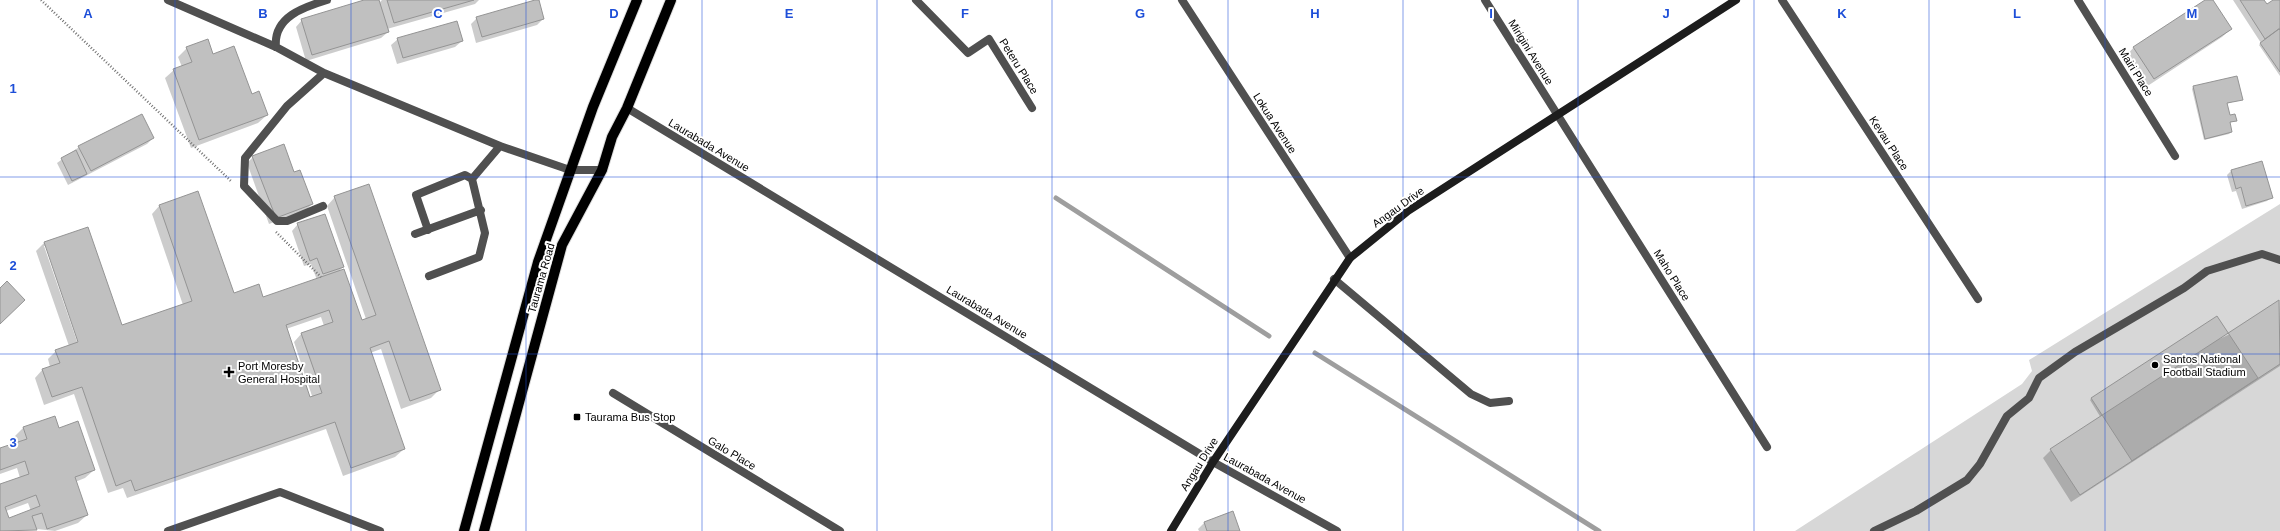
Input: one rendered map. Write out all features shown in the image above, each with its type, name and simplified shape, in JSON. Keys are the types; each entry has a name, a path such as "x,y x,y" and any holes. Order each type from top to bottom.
{"main road":[{"name":"Taurama Road","path":"464,531 538,262 593,107 636,0"},
{"name":"Taurama Road","path":"484,531 562,245 602,170 612,136 627,108 671,0"}],"street":[{"path":"168,0 276,47 324,73 500,146 570,170 602,170"},
{"path":"276,47 277,31 285,19 313,4 327,0"},
{"name":"Peteru Place","path":"916,0 968,53 989,39 1032,108"},
{"name":"Lokua Avenue","path":"1182,0 1350,258"},
{"name":"Mirigini Avenue","path":"1486,0 1558,116"},
{"name":"Angau Drive","path":"1171,531 1213,462 1334,279 1350,258 1408,211 1558,116 1736,0"},
{"name":"Kevau Place","path":"1782,0 1978,299"},
{"name":"Mairi Place","path":"2078,0 2175,156"},
{"path":"323,206 287,221 277,221 244,186 245,158 287,106 324,73"},
{"name":"Laurabada Avenue","path":"627,108 1213,462 1337,531"},
{"name":"Maho Place","path":"1558,116 1767,447"},
{"path":"472,179 500,146"},
{"path":"428,230 416,195 465,175 472,179 481,210 485,233 479,257 429,276"},
{"path":"415,234 481,210"},
{"path":"1874,531 1916,511 1967,480 1980,464 2007,416 2029,398 2038,378 2070,356 2184,288 2207,271 2262,254 2280,260"},
{"path":"1334,279 1471,394 1490,403 1509,401"},
{"name":"Galo Place","path":"613,393 840,531"},
{"path":"168,531 280,492 364,528 380,531"}],"path":[{"path":"41,0 234,185"},
{"path":"271,226 292,250 321,277"}],"shaded area":[{"name":"Santos National Football Stadium","path":"2280,204 2280,531 1795,531 2022,384 2032,371 2029,360"}],"building":[{"path":"364,0 379,0 389,32 312,55 301,19"},
{"path":"387,0 474,0 394,23"},
{"path":"539,0 544,19 482,37 476,17"},
{"path":"2205,0 2213,0 2232,29 2154,79 2133,47"},
{"path":"2240,0 2264,0 2267,4 2273,0 2280,0 2280,28 2265,39"},
{"path":"457,21 463,41 403,58 397,38"},
{"path":"2279,29 2280,30 2280,72 2260,43"},
{"path":"208,39 213,54 234,46 252,94 259,91 268,115 199,140 173,69 192,62 186,47"},
{"path":"2237,76 2243,100 2227,103 2230,115 2235,114 2237,121 2230,122 2232,132 2205,139 2193,86"},
{"path":"142,114 154,138 91,171 78,146"},
{"path":"284,144 294,172 300,170 313,204 276,218 252,156"},
{"path":"76,150 87,174 72,181 61,158"},
{"path":"2262,161 2273,198 2246,206 2241,187 2236,189 2231,170"},
{"path":"369,184 441,390 410,401 389,341 370,348 405,449 351,468 335,422 135,491 131,480 116,486 82,387 52,397 42,369 60,363 55,350 78,342 44,242 88,227 122,325 192,301 159,205 198,191 234,293 259,284 263,297 344,269 362,320 376,315 334,196","holes":["329,310 333,322 301,333 322,393 310,397 286,325"]},
{"path":"325,214 344,267 323,274 317,258 310,261 297,223"},
{"path":"7,281 25,300 0,324 0,288"},
{"path":"2279,300 2280,364 2080,495 2050,449"},
{"path":"2217,316 2258,378 2132,461 2091,398"},
{"path":"55,416 59,428 78,421 95,470 75,477 88,515 47,529 42,513 32,516 37,530 0,531 0,484 29,474 25,461 0,470 0,448 27,439 23,427","holes":["36,495 40,506 9,518 5,507"]},
{"path":"1233,511 1240,531 1207,531 1204,522"}],"waterway":[{"path":"1056,198 1269,336"},
{"path":"1315,353 1599,531"}],"place":[{"name":"Santos National Football Stadium","path":"2155,365"},
{"name":"Port Moresby General Hospital","path":"229,372"},
{"name":"Taurama Bus Stop","path":"577,417"}]}
